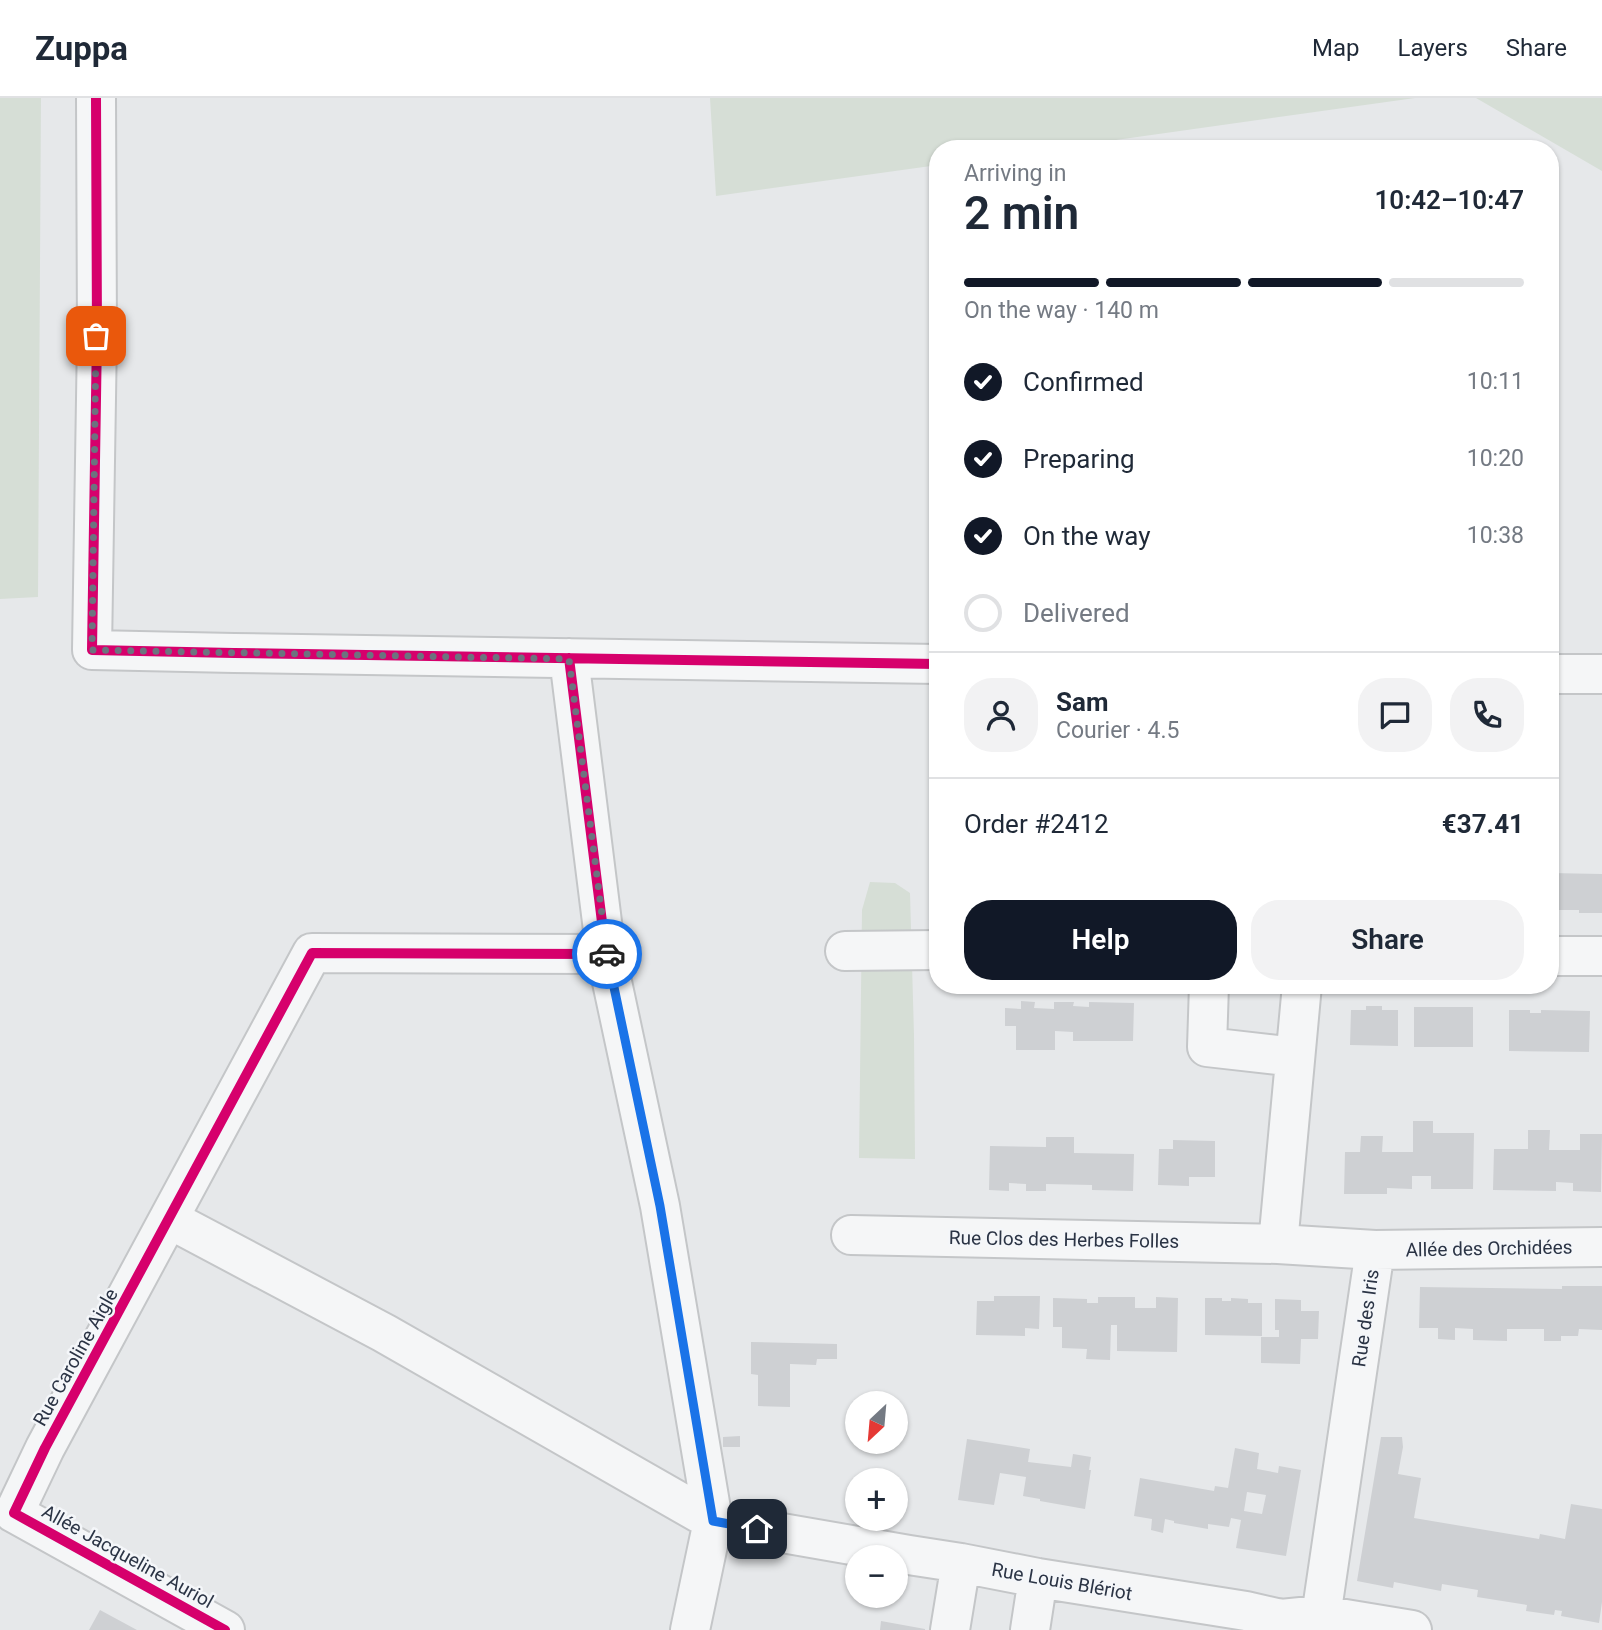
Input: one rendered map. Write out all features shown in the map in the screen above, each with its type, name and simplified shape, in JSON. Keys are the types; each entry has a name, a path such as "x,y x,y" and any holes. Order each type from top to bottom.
{"street":[{"path":"96,98 92,650 929,664"},
{"path":"569,659 606,954 660,1206 713,1521 690,1630"},
{"path":"1559,674 1602,674"},
{"path":"845,951 929,950"},
{"name":"Rue Caroline Aigle","path":"14,1513 45,1448 312,953 606,954"},
{"path":"1559,956 1602,956"},
{"path":"1209,994 1207,1047 1295,1057"},
{"path":"1278,1244 1301,994"},
{"path":"169,1219 384,1333 713,1521"},
{"name":"Rue Clos des Herbes Folles","path":"851,1235 1278,1244"},
{"name":"Rue des Iris","path":"1278,1244 1375,1250 1320,1622"},
{"name":"Allée des Orchidées","path":"1375,1250 1602,1247"},
{"name":"Allée Jacqueline Auriol","path":"14,1513 225,1630"},
{"name":"Rue Louis Blériot","path":"713,1521 961,1563 1244,1620 1281,1619 1412,1630"},
{"path":"950,1630 961,1563"},
{"path":"1030,1630 1038,1578"}],"shaded area":[{"path":"0,98 41,98 38,597 0,599"},
{"path":"710,98 1415,98 1116,140 929,140 929,166 716,196"},
{"path":"1476,98 1602,98 1602,171 1559,146 1559,140 1548,140"},
{"path":"870,882 895,883 910,893 915,1159 859,1158 862,910"}],"building":[{"path":"1559,873 1602,874 1602,913 1579,913 1579,910 1559,910"},
{"path":"1021,1001 1035,1002 1034,1008 1054,1009 1054,1002 1074,1002 1073,1006 1089,1007 1089,1002 1134,1003 1133,1041 1073,1041 1073,1032 1055,1031 1055,1050 1016,1050 1016,1026 1005,1026 1005,1008 1021,1009"},
{"path":"1366,1006 1398,1010 1398,1046 1350,1045 1351,1010 1366,1010"},
{"path":"1414,1007 1473,1007 1473,1047 1414,1047"},
{"path":"1509,1010 1530,1010 1530,1013 1541,1013 1541,1010 1590,1011 1589,1052 1509,1051"},
{"path":"1413,1121 1433,1121 1433,1133 1474,1133 1473,1189 1431,1189 1431,1176 1412,1176 1412,1189 1387,1188 1387,1194 1344,1194 1345,1152 1360,1152 1361,1136 1383,1136 1382,1152 1413,1152"},
{"path":"1528,1130 1550,1130 1549,1150 1580,1150 1580,1134 1602,1134 1601,1192 1573,1191 1573,1183 1556,1182 1556,1191 1493,1190 1494,1149 1528,1149"},
{"path":"1046,1137 1074,1137 1074,1153 1134,1154 1133,1191 1092,1190 1092,1185 1046,1184 1046,1191 1026,1191 1026,1184 1009,1183 1009,1191 989,1190 990,1146 1046,1147"},
{"path":"1173,1140 1215,1141 1215,1177 1189,1177 1189,1186 1158,1185 1159,1149 1173,1149"},
{"path":"1562,1286 1602,1286 1602,1330 1579,1329 1578,1336 1561,1336 1561,1341 1544,1341 1544,1329 1507,1329 1507,1341 1473,1340 1473,1329 1455,1328 1455,1340 1438,1339 1438,1328 1419,1328 1420,1287 1562,1289"},
{"path":"994,1296 1040,1296 1039,1329 1025,1328 1025,1336 976,1335 977,1301 994,1301"},
{"path":"1098,1297 1135,1297 1135,1308 1156,1308 1156,1297 1178,1298 1177,1352 1117,1351 1117,1325 1111,1325 1110,1360 1086,1359 1087,1349 1062,1348 1062,1327 1053,1327 1053,1298 1087,1299 1087,1303 1098,1303"},
{"path":"1205,1298 1222,1298 1222,1301 1231,1301 1231,1298 1248,1299 1248,1303 1262,1303 1262,1336 1205,1335"},
{"path":"1275,1299 1301,1300 1301,1311 1319,1311 1318,1339 1301,1339 1300,1364 1261,1363 1261,1337 1279,1337 1279,1330 1275,1330"},
{"path":"751,1342 837,1344 837,1359 817,1359 816,1365 790,1364 790,1407 758,1406 758,1375 751,1374"},
{"path":"740,1436 740,1447 723,1447 723,1437"},
{"path":"1381,1437 1402,1437 1398,1474 1421,1478 1414,1518 1539,1539 1540,1534 1565,1539 1571,1504 1602,1509 1602,1602 1599,1623 1561,1616 1562,1611 1555,1610 1554,1615 1526,1611 1527,1605 1477,1597 1478,1590 1442,1584 1441,1591 1394,1582 1393,1588 1357,1581"},
{"path":"967,1439 1030,1449 1028,1462 1071,1467 1073,1454 1091,1457 1085,1509 1023,1496 1026,1477 1000,1473 994,1505 958,1500"},
{"path":"1235,1448 1259,1453 1257,1469 1278,1473 1279,1466 1301,1470 1286,1556 1236,1548 1241,1520 1231,1518 1229,1527 1208,1524 1208,1529 1165,1519 1163,1533 1151,1530 1152,1519 1134,1516 1140,1478 1214,1491 1215,1486 1228,1488","holes":["1247,1492 1266,1495 1262,1514 1244,1511"]},
{"path":"100,1610 137,1630 89,1630"},
{"path":"881,1621 925,1629 925,1630 880,1630"}],"cycle path":[{"path":"96,98 97,336 92,650 929,664"},
{"path":"225,1630 14,1513 45,1448 312,953 606,954 569,658"}],"way so far":[{"path":"96,336 92,650 569,659 607,954"}],"route":[{"path":"607,954 660,1206 713,1521 757,1529"}]}
